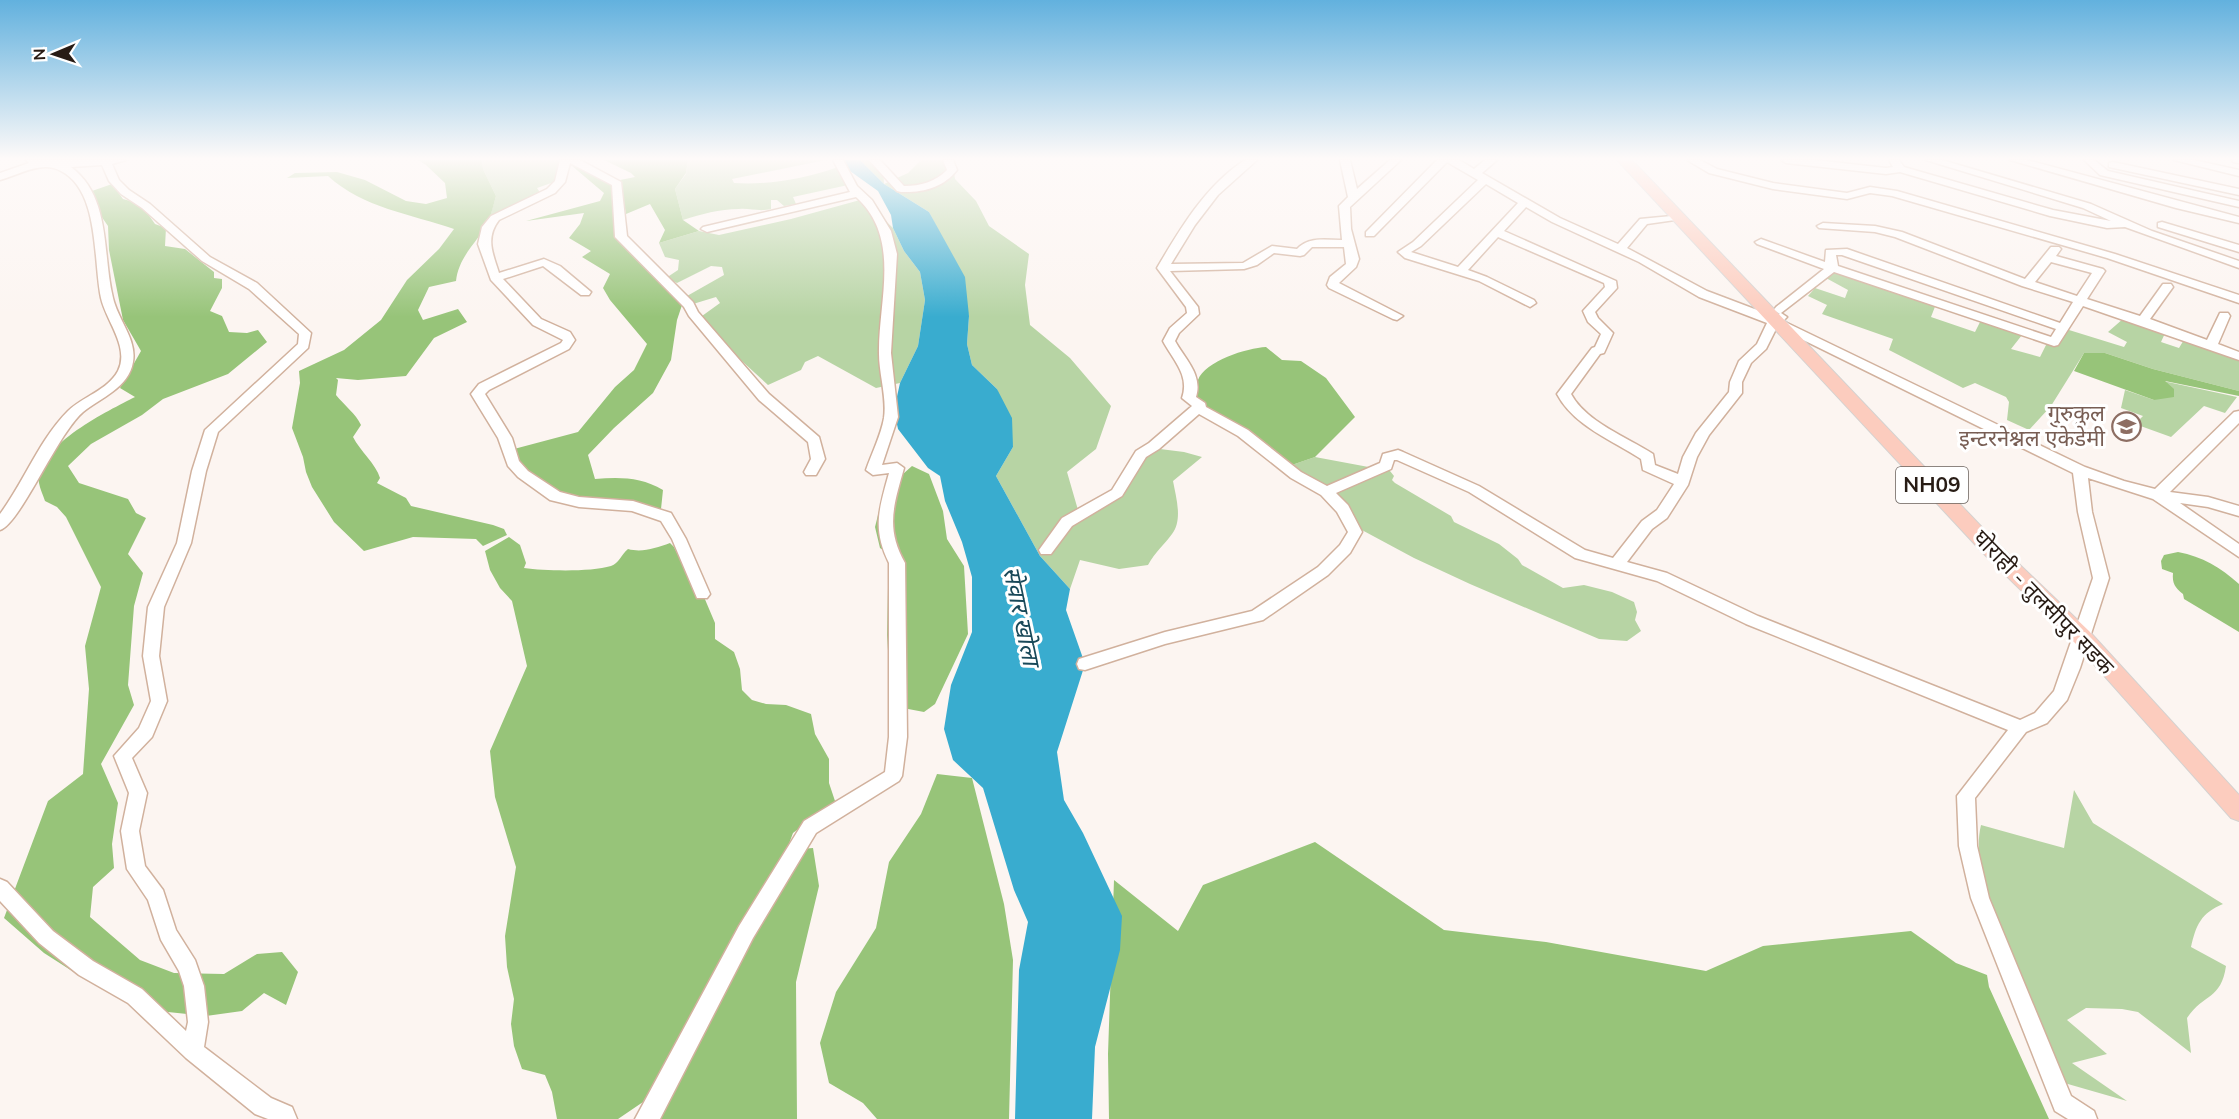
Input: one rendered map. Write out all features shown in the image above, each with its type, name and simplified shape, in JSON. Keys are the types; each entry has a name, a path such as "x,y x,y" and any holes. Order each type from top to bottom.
{"main road":[{"name":"घोराही - तुलसीपुर सडक","path":"1673,212 1772,313 1990,548 2082,637 2239,811"}],"street":[{"path":"0,525 54,439 74,413 104,393 125,370 128,352 107,300 100,234 93,212"},
{"path":"153,212 206,259 253,286 305,333 304,345 212,430 199,471 184,543 156,607 151,656 159,701 146,732 123,756 138,793 130,831 136,869 156,896 168,934 188,967 194,986 198,1022 193,1050"},
{"path":"507,212 495,218 488,227 484,244 495,278 537,322 566,335 569,340 565,346 484,387 478,394 505,438 513,463 523,474 555,496 579,502 633,506 666,517 687,557 702,594"},
{"path":"619,212 621,237 689,305 693,313 764,397 814,440 818,459 812,472"},
{"path":"707,229 777,212"},
{"path":"645,1117 746,932 810,827 893,776 898,737 897,563 886,546 883,526 897,468 873,470 891,417 885,353 891,254 885,231 874,212"},
{"path":"1085,664 1165,638 1257,616 1323,571 1345,549 1354,532 1343,508 1326,492 1296,475 1243,433 1199,409 1200,406 1189,398 1193,390 1193,380 1169,341 1174,331 1193,314 1192,306 1185,294 1165,275 1163,268 1200,212"},
{"path":"1344,212 1352,265 1334,280 1334,285 1397,316"},
{"path":"1370,234 1391,212"},
{"path":"1446,212 1417,244 1404,252 1409,256 1483,279 1530,303"},
{"path":"1460,271 1515,212"},
{"path":"1543,212 1643,260 1703,294 1772,313 2080,470 2120,485 2158,495 2208,502 2239,511"},
{"path":"1959,212 2059,241 2239,299"},
{"path":"2060,212 2100,224 2118,226 2126,223"},
{"path":"2117,212 2126,223 2195,251 2239,265"},
{"path":"2201,212 2239,220"},
{"path":"1620,249 1644,221 1678,217"},
{"path":"2162,225 2239,249"},
{"path":"1822,226 1875,229 1898,234 2026,284 2081,300 2239,356"},
{"path":"1496,232 1610,281 1611,288 1589,311 1592,319 1607,333 1600,350 1596,351 1564,394 1566,403 1608,434 1648,457 1648,467 1683,482"},
{"path":"2026,284 2050,258 2059,241"},
{"path":"1761,242 2054,342 2061,327 2081,300 2098,271 2050,258"},
{"path":"1163,268 1244,266 1253,263 1272,249 1300,253 1308,244 1313,243 1350,244"},
{"path":"1832,268 1830,252 1843,251 2061,327"},
{"path":"495,278 544,262 585,292"},
{"path":"1617,564 1647,525 1662,514 1683,482 1690,457 1703,434 1735,393 1736,382 1745,361 1761,346 1772,313 1832,268"},
{"path":"2143,321 2167,287"},
{"path":"2211,345 2224,316"},
{"path":"1046,550 1067,522 1117,493 1141,454 1154,446 1200,406"},
{"path":"2158,495 2239,415"},
{"path":"1326,492 1386,466 1388,457 1398,455 1474,489 1580,554 1662,577 1752,620 2020,727"},
{"path":"2080,470 2085,512 2101,578 2082,637 2061,695 2041,718 2020,727 1966,796 1968,846 1980,898 2065,1111 2086,1119"},
{"path":"2158,495 2239,552"},
{"path":"0,888 45,937 86,968 135,996 264,1112 284,1115 286,1119"}],"green space":[{"path":"147,212 155,224 166,228 165,246 185,249 214,272 214,278 222,279 222,288 210,311 222,316 229,332 247,333 258,330 267,342 228,374 163,399 142,415 91,444 68,466 79,483 128,499 136,513 146,518 128,554 143,573 134,606 128,685 134,705 101,764 118,803 112,844 114,868 93,887 90,917 140,960 174,973 224,974 257,954 282,952 298,972 286,1005 264,993 242,1011 206,1016 149,1010 83,978 44,953 4,918 48,801 83,774 89,689 85,646 101,587 66,517 57,507 45,501 39,483 41,469 49,456 76,431 135,397 120,388 141,351 123,320 109,250 108,226 99,213"},
{"path":"399,212 491,212 485,227 465,255 456,281 429,287 418,310 423,320 458,309 467,322 434,338 406,376 358,380 336,378 338,380 336,395 361,425 353,437 378,473 380,478 377,483 406,498 411,506 493,525 504,529 507,535 483,546 476,539 413,537 364,551 334,522 312,487 306,472 292,428 300,383 299,371 344,350 381,320 407,280 439,249 454,229"},
{"path":"491,212 505,212 489,220"},
{"path":"558,212 613,212 615,232 682,305 677,320 671,360 653,393 588,455 595,479 630,479 663,490 661,509 559,493 527,472 518,459 514,449 578,432 615,387 634,370 647,344 610,300 603,288 610,274 582,257 591,251 569,238 580,224 584,213 526,221"},
{"path":"655,212 681,212 683,220 699,231 659,243 665,230"},
{"path":"681,212 713,212 704,214 683,220"},
{"path":"816,212 877,212 893,228 904,251 920,272 925,300 918,346 900,383 876,388 818,356 805,362 801,370 768,385 732,352 702,316 720,303 716,297 693,304 687,296 724,275 722,267 711,266 677,283 666,278 678,270 679,260 665,257 659,243 699,231 719,235"},
{"path":"929,212 982,212 989,226 1029,254 1025,285 1030,325 1070,358 1111,406 1096,449 1067,472 1078,510 1113,493 1144,447 1184,452 1202,457 1173,481 1178,508 1177,522 1172,534 1148,565 1119,569 1080,560 1070,589 1040,556 996,476 1013,447 997,389 972,365 967,344 969,316 940,234"},
{"path":"1835,272 1936,304 1931,317 1975,332 1981,320 2022,335 2011,349 2040,357 2047,343 2057,344 2069,330 2124,347 2127,342 2108,332 2124,318 2166,331 2161,342 2179,348 2185,338 2239,359 2239,391 2153,369 2105,353 2084,353 2051,406 2029,430 2007,420 2009,402 2006,397 1975,383 1963,388 1889,350 1893,339 1822,314 1827,305 1808,296 1815,288 1845,298 1848,290 1826,278"},
{"path":"1266,347 1282,360 1301,361 1326,378 1355,417 1315,457 1289,466 1201,409 1192,398 1198,380 1209,367 1238,353"},
{"path":"2084,353 2105,353 2153,369 2239,391 2239,396 2165,381 2174,389 2174,397 2154,400 2074,371"},
{"path":"2163,381 2237,397 2225,413 2204,406 2171,437 2135,424 2143,416 2121,408 2125,390 2154,400"},
{"path":"1315,457 1390,471 1395,483 1451,516 1454,522 1499,544 1522,565 1563,588 1584,585 1612,592 1634,602 1637,612 1635,620 1641,631 1627,641 1599,639 1414,558 1360,529 1289,466"},
{"path":"912,466 929,474 943,511 947,539 964,566 968,634 935,704 924,712 903,708 890,682 887,635 888,588 892,556 880,548 875,527 884,491"},
{"path":"509,537 520,545 526,563 524,568 556,570 611,566 628,549 644,550 670,543 692,584 704,597 715,623 715,639 734,652 740,669 742,690 752,700 766,704 786,705 811,714 815,734 829,759 829,783 835,801 793,833 783,860 643,1102 618,1119 557,1119 552,1092 545,1075 522,1069 514,1046 511,1024 514,999 507,967 505,936 516,867 495,797 490,751 527,666 512,601 500,588 490,570 485,551"},
{"path":"2178,552 2211,564 2239,584 2239,632 2184,599 2183,594 2175,585 2173,573 2162,569 2161,561 2164,555"},
{"path":"937,774 972,778 1004,904 1013,960 1009,1119 877,1119 863,1103 829,1083 820,1043 836,992 876,928 889,862 921,814"},
{"path":"2074,790 2093,823 2223,904 2209,911 2201,921 2191,947 2226,966 2224,977 2216,991 2187,1018 2191,1053 2138,1012 2086,1008 2067,1020 2107,1054 2072,1063 2127,1101 2047,1078 2005,953 1981,868 1979,836 1981,825 2064,848"},
{"path":"1315,842 1444,930 1546,942 1706,971 1763,946 1911,931 1956,963 1987,975 1989,987 2049,1119 1109,1119 1108,1054 1114,880 1178,931 1203,885"},
{"path":"813,848 819,886 796,982 797,1119 657,1119 750,932 800,849"}],"water":[{"name":"सेवार खोला","path":"889,212 929,212 965,277 969,316 967,344 972,365 997,389 1012,418 1013,447 996,476 1040,556 1070,589 1066,610 1085,664 1057,752 1064,800 1083,833 1122,916 1120,950 1095,1047 1092,1119 1015,1119 1019,970 1028,922 1014,890 983,788 953,760 944,729 951,685 972,632 972,577 962,542 945,501 940,476 928,468 898,429 894,410 900,383 918,346 925,300 920,272 904,251 893,228"}],"place":[{"name":"गुरुकुल इन्टरनेश्नल एकेडेमी","path":"2126,426"}]}
